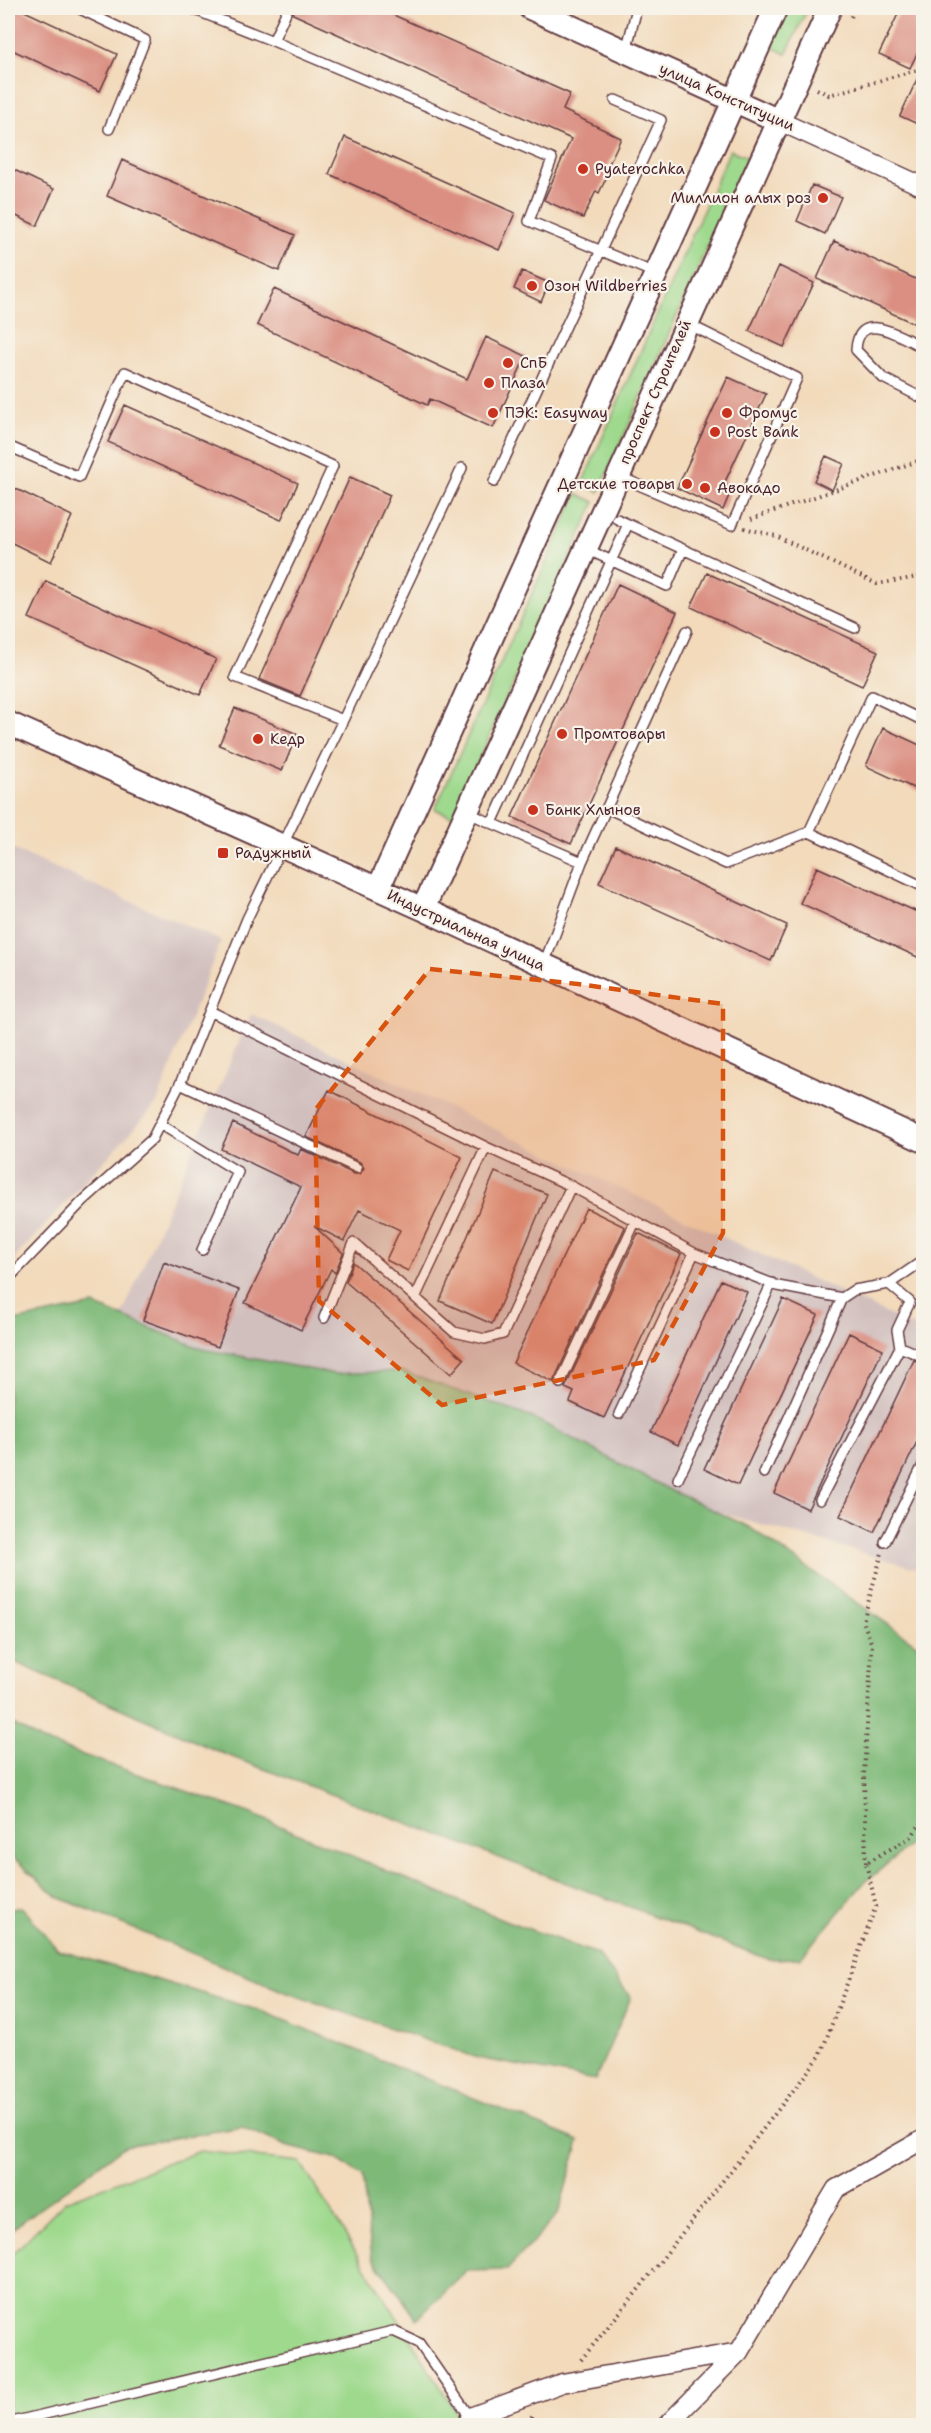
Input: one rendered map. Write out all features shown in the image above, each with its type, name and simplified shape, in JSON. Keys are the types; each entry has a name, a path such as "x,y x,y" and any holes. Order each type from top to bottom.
{"street":[{"name":"улица Конституции","path":"530,8 924,187"},
{"path":"378,889 776,8"},
{"name":"проспект Строителей","path":"423,909 777,120 830,8"},
{"name":"Индустриальная улица","path":"8,723 423,909 924,1141"},
{"path":"666,2426 739,2352 836,2189 924,2139"},
{"path":"463,2421 562,2383 739,2352"}],"lane":[{"path":"78,8 146,40 109,129"},
{"path":"190,8 552,159 529,221 655,273"},
{"path":"273,41 288,8"},
{"path":"626,51 637,8"},
{"path":"494,482 662,120 615,100"},
{"path":"617,476 732,525 797,378 686,323"},
{"path":"924,348 881,327 866,329 856,339 856,350 883,378 924,399"},
{"path":"8,446 79,477 125,372 333,466 235,677 343,720"},
{"path":"8,1279 82,1202 152,1139 180,1084 247,919 462,468"},
{"path":"617,519 855,628"},
{"path":"492,823 628,524"},
{"path":"585,548 667,586 683,549"},
{"path":"543,966 582,862 687,631"},
{"path":"607,808 726,864 809,832 872,696 924,721"},
{"path":"466,812 582,862"},
{"path":"809,832 924,887"},
{"path":"210,1011 486,1147 571,1186 694,1253 772,1283 842,1298"},
{"path":"180,1084 357,1168"},
{"path":"160,1124 238,1173 202,1250"},
{"path":"416,1296 486,1147"},
{"path":"324,1318 354,1243 367,1258 416,1296 454,1332 485,1339 503,1334 571,1186"},
{"path":"561,1383 634,1222"},
{"path":"619,1414 694,1253"},
{"path":"764,1473 842,1298 854,1290 889,1284 921,1262 924,1257"},
{"path":"678,1479 772,1283"},
{"path":"820,1500 900,1347 897,1330 910,1302 889,1284"},
{"path":"900,1347 924,1357"},
{"path":"885,1542 924,1463"},
{"path":"16,2421 393,2331 419,2343 463,2421"}],"path":[{"path":"817,89 829,95 924,68"},
{"path":"732,525 924,459"},
{"path":"732,525 776,536 877,584 924,576"},
{"path":"562,2383 638,2290 820,2056 876,1906 866,1863 864,1774 872,1645 863,1621 885,1542"},
{"path":"866,1863 911,1837 924,1819"},
{"path":"523,2426 539,2409"}],"highlighted area":[{"path":"430,969 578,984 723,1004 723,1233 654,1360 442,1405 319,1301 315,1110"}],"shaded area":[{"path":"8,847 221,941 156,1105 8,1265"},
{"path":"251,1014 923,1331 923,1570 111,1341"}],"green space":[{"path":"788,8 808,8 786,54 770,46"},
{"path":"730,150 747,157 599,492 582,484"},
{"path":"577,494 595,502 453,817 435,809"},
{"path":"94,1305 202,1349 335,1374 401,1371 533,1418 668,1489 749,1527 923,1649 923,1834 862,1885 800,1958 768,1959 224,1754 8,1659 8,1322"},
{"path":"8,1721 40,1740 249,1813 507,1921 597,1954 631,1997 595,2080 478,2058 285,1992 58,1897 8,1853"},
{"path":"22,1907 58,1950 264,2012 579,2141 558,2214 507,2270 467,2271 417,2319 372,2257 362,2175 335,2158 286,2146 242,2127 125,2146 8,2232 8,1910"},
{"path":"200,2151 300,2162 459,2417 450,2426 8,2426 8,2259 65,2201"}],"building":[{"path":"8,8 18,8 117,54 100,91 8,48"},
{"path":"295,8 378,8 570,94 563,110 621,138 607,168 610,170 599,193 596,191 583,218 544,200 571,139 293,14"},
{"path":"901,8 924,8 924,39 910,68 879,54"},
{"path":"924,64 924,127 900,116"},
{"path":"345,137 515,213 499,250 329,174"},
{"path":"122,160 295,235 279,271 107,196"},
{"path":"8,167 54,189 37,226 8,212"},
{"path":"812,185 841,197 825,234 797,221"},
{"path":"834,241 924,283 924,328 817,279"},
{"path":"779,266 814,283 784,347 749,331"},
{"name":"Озон Wildberries","path":"522,271 549,283 541,302 514,289"},
{"path":"274,289 467,379 486,337 526,356 493,428 430,399 427,405 257,325"},
{"path":"728,377 766,394 724,484 732,488 723,510 677,488"},
{"path":"125,405 298,483 281,520 108,442"},
{"path":"826,456 844,464 832,490 814,481"},
{"path":"350,477 390,495 300,696 259,679"},
{"path":"8,485 72,516 51,562 8,541"},
{"path":"707,573 878,651 862,686 691,607"},
{"path":"46,581 216,659 200,695 29,618"},
{"path":"618,584 677,612 571,844 512,817"},
{"name":"Кедр","path":"235,708 297,734 282,771 219,745"},
{"path":"883,728 924,747 924,793 866,766"},
{"path":"616,846 787,925 771,961 599,883"},
{"path":"817,867 924,915 924,960 800,903"},
{"path":"329,1090 462,1157 408,1271 386,1260 400,1230 359,1210 344,1241 314,1226 343,1253 335,1273 331,1269 301,1330 245,1303 301,1187 221,1149 233,1123 298,1155 301,1149 354,1174 360,1174 364,1168 360,1162 306,1137"},
{"path":"495,1172 547,1194 492,1324 440,1301"},
{"path":"586,1208 625,1227 553,1382 513,1363"},
{"path":"638,1233 681,1254 604,1418 570,1402 574,1392 565,1388"},
{"path":"164,1262 239,1290 218,1347 143,1320"},
{"path":"353,1262 464,1359 451,1374 346,1282"},
{"path":"721,1280 747,1292 678,1445 651,1432"},
{"path":"783,1299 818,1315 738,1485 704,1469"},
{"path":"849,1333 883,1349 808,1509 774,1493"},
{"path":"914,1360 924,1364 924,1427 874,1532 840,1516"}],"place":[{"name":"Pyaterochka","path":"583,169"},
{"name":"Миллион алых роз","path":"823,198"},
{"name":"Озон Wildberries","path":"532,286"},
{"name":"СпБ","path":"508,363"},
{"name":"Плаза","path":"489,383"},
{"name":"ПЭК: Easyway","path":"493,413"},
{"name":"Фромус","path":"727,413"},
{"name":"Post Bank","path":"715,432"},
{"name":"Детские товары","path":"687,484"},
{"name":"Авокадо","path":"705,488"},
{"name":"Промтовары","path":"562,734"},
{"name":"Кедр","path":"258,739"},
{"name":"Банк Хлынов","path":"533,810"},
{"name":"Радужный","path":"223,853"}]}
